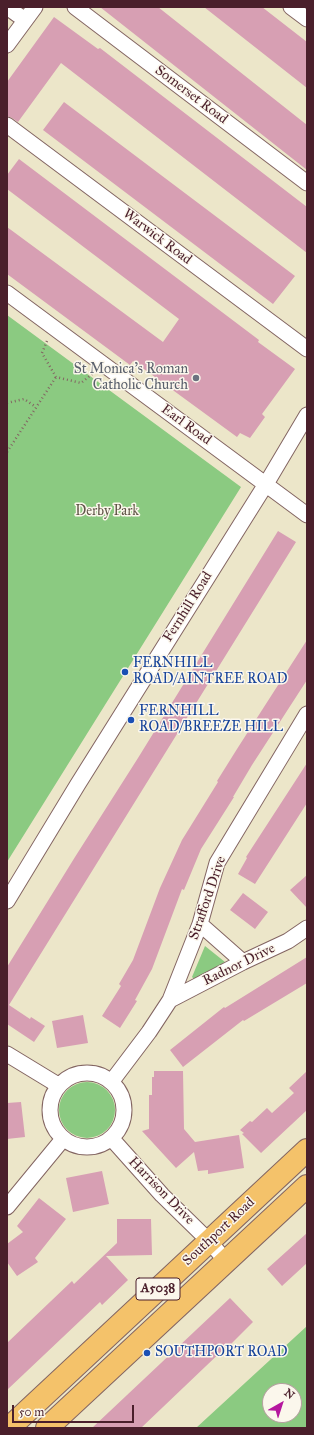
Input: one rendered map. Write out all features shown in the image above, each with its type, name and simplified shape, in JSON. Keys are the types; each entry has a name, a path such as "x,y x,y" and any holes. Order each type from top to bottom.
{"main road":[{"name":"Southport Road","path":"9,1428 307,1150"},
{"name":"Southport Road","path":"47,1428 307,1186"}],"street":[{"path":"7,7 25,20"},
{"path":"7,46 35,7"},
{"name":"Somerset Road","path":"75,7 307,183"},
{"path":"291,7 307,19"},
{"name":"Warwick Road","path":"7,125 307,349"},
{"name":"Earl Road","path":"7,294 307,515"},
{"name":"Fernhill Road","path":"7,901 78,784 266,484 307,415"},
{"name":"Strafford Drive","path":"112,1081 149,1032 170,1000 200,924 217,863 307,714"},
{"path":"200,924 243,962"},
{"name":"Radnor Drive","path":"170,1000 243,962 288,941 307,928"},
{"path":"7,1054 58,1085"},
{"path":"80,1073 93,1073 112,1081 120,1092 125,1112 122,1124 112,1139 95,1147 76,1147 63,1139 57,1133 50,1119 51,1099 58,1085 80,1073"},
{"path":"7,1207 63,1139"},
{"name":"Harrison Drive","path":"112,1139 162,1195 210,1241 226,1261"}],"path":[{"path":"52,328 42,353 56,377 81,383 104,364"},
{"path":"7,452 56,377"},
{"path":"7,403 24,399 36,407"}],"green space":[{"name":"Derby Park","path":"7,315 241,487 7,862"},
{"path":"205,946 225,962 195,980 192,977"},
{"path":"81,1082 93,1082 107,1090 115,1104 113,1121 107,1130 93,1138 81,1138 71,1133 64,1126 59,1116 59,1104 64,1094 71,1087"},
{"path":"307,1326 307,1428 196,1428"}],"building":[{"path":"100,7 158,7 307,125 307,170"},
{"path":"204,7 262,7 307,42 307,88"},
{"path":"54,17 98,49 100,48 307,207 307,253 61,63 18,122 7,116 7,82"},
{"path":"64,102 295,276 273,304 43,130"},
{"path":"19,159 259,340 258,342 295,369 262,414 265,417 250,438 240,433 237,437 133,361 130,365 7,274 7,227 163,342 179,319 7,189 7,175"},
{"path":"278,531 296,542 9,1005 30,1019 31,1017 45,1026 34,1042 7,1024 7,967"},
{"path":"307,640 307,680 252,765 234,797 201,849 184,890 182,889 152,969 135,1000 137,1001 120,1028 102,1016 121,986 119,984 133,960 160,888 182,840 237,749"},
{"path":"307,763 307,803 255,884 238,874 247,858 246,857"},
{"path":"307,875 307,908 290,890"},
{"path":"243,893 268,912 255,929 230,910"},
{"path":"307,957 307,983 244,1021 243,1020 183,1067 170,1050 224,1007 225,1008"},
{"path":"83,1015 88,1043 57,1048 52,1021"},
{"path":"154,1071 183,1071 184,1129 195,1142 239,1135 244,1168 208,1174 208,1170 198,1171 194,1152 176,1168 142,1131 149,1129 149,1095 152,1095 152,1077 154,1077"},
{"path":"307,1071 307,1110 261,1153 242,1134 244,1133 240,1130 250,1121 252,1122 267,1108 272,1113 294,1093 289,1088"},
{"path":"21,1102 25,1137 7,1139 7,1103"},
{"path":"102,1171 109,1204 73,1212 66,1178"},
{"path":"39,1198 66,1219 35,1258 38,1262 17,1276 7,1262 7,1244 23,1232 17,1226"},
{"path":"117,1219 151,1219 152,1255 106,1256 128,1280 102,1305 100,1302 7,1390 7,1343 72,1281 74,1284 117,1243"},
{"path":"307,1233 307,1263 282,1286 267,1269"},
{"path":"230,1298 253,1322 228,1347 227,1346 141,1428 92,1428"}],"place":[{"name":"St Monica's Roman Catholic Church","path":"196,378"},
{"name":"FERNHILL ROAD/AINTREE ROAD","path":"125,672"},
{"name":"FERNHILL ROAD/BREEZE HILL","path":"131,720"},
{"name":"SOUTHPORT ROAD","path":"147,1353"}]}
